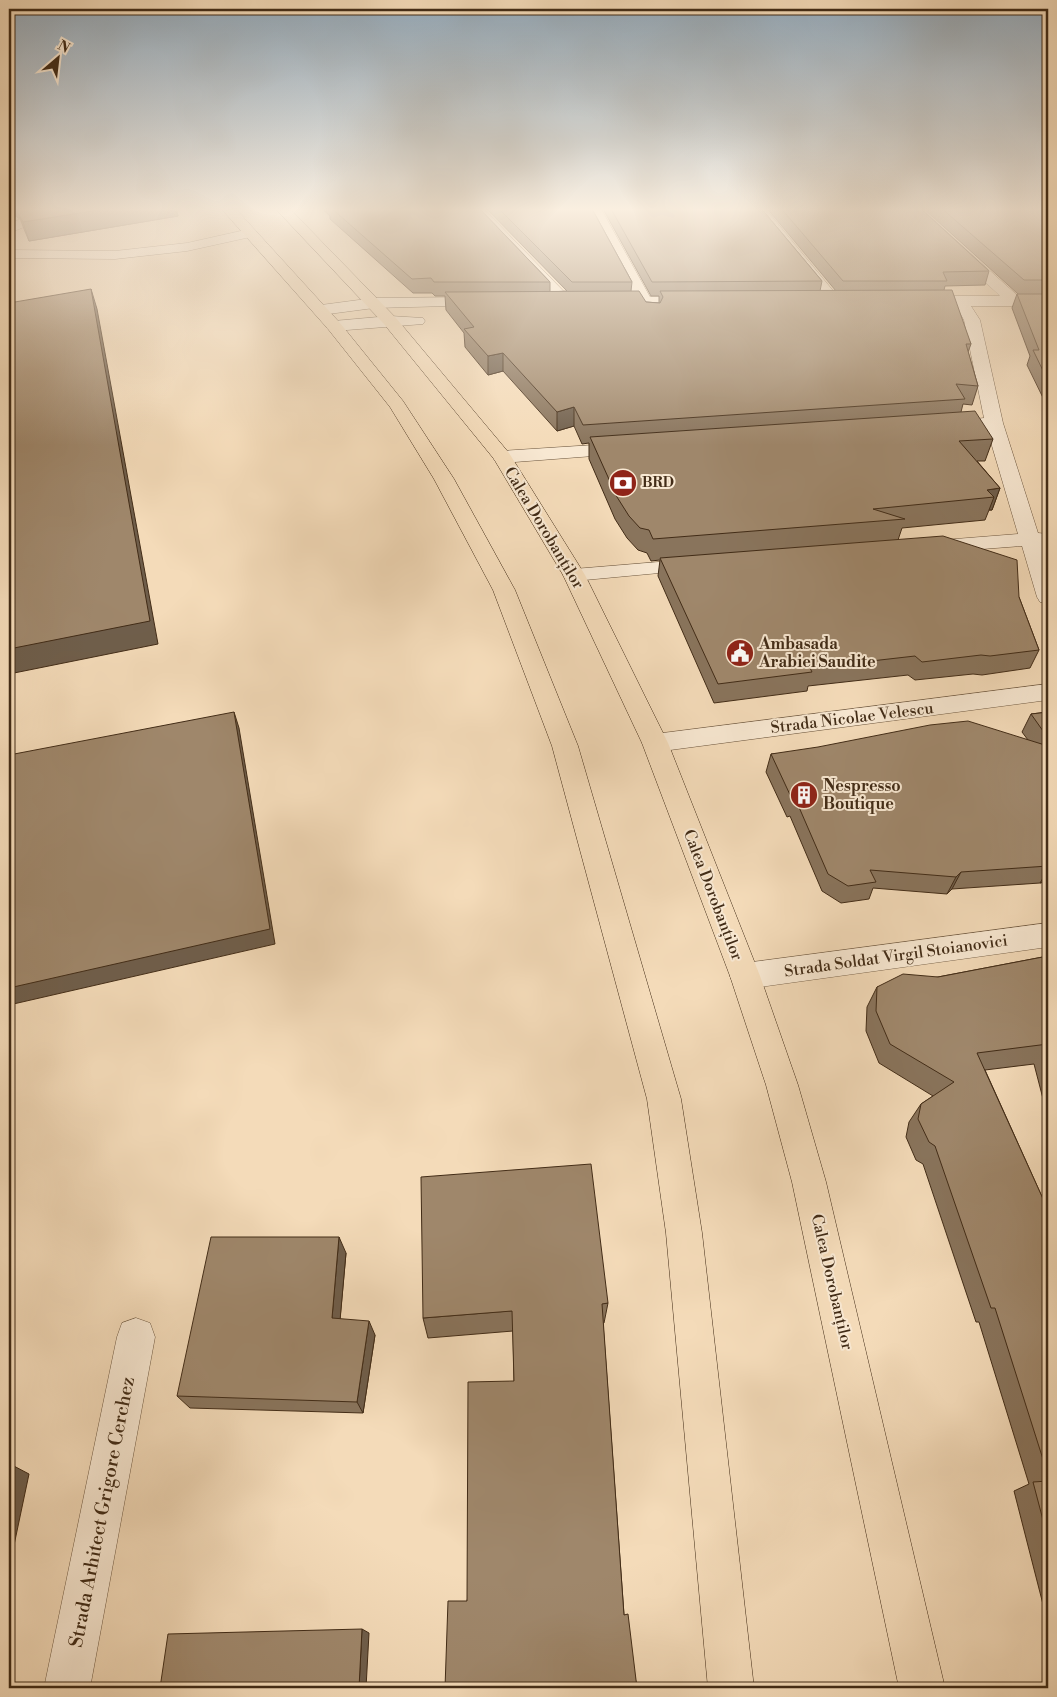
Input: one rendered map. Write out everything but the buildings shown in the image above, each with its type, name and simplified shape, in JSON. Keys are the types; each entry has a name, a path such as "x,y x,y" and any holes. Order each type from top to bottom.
{"main road":[{"path":"299,286 328,318 397,405 444,479 504,590 565,746 664,1099 684,1234 731,1688"},
{"name":"Calea Dorobanților","path":"358,286 390,321 502,457 574,575 655,743 745,976 782,1085 809,1182 922,1688"}],"street":[{"path":"547,302 571,302 555,286"},
{"path":"634,320 659,320 637,286"},
{"path":"815,301 839,301 826,286"},
{"path":"998,286 1014,301"},
{"path":"903,301 1048,301"},
{"path":"961,301 972,320 994,423 1040,540 1048,597"},
{"path":"328,318 374,303 500,302"},
{"path":"596,302 716,302"},
{"path":"328,318 433,321"},
{"path":"952,320 991,320"},
{"path":"925,428 994,423"},
{"path":"502,457 642,448"},
{"path":"912,548 1040,540"},
{"path":"574,575 713,564"},
{"name":"Strada Nicolae Velescu","path":"655,743 1048,692"},
{"name":"Strada Soldat Virgil Stoianovici","path":"745,976 1048,935"},
{"name":"Strada Arhitect Grigore Cerchez","path":"67,1688 136,1337"}],"place":[{"name":"BRD","path":"623,483"},
{"name":"Ambasada Arabiei Saudite","path":"740,653"},
{"name":"Nespresso Boutique","path":"804,795"}]}
